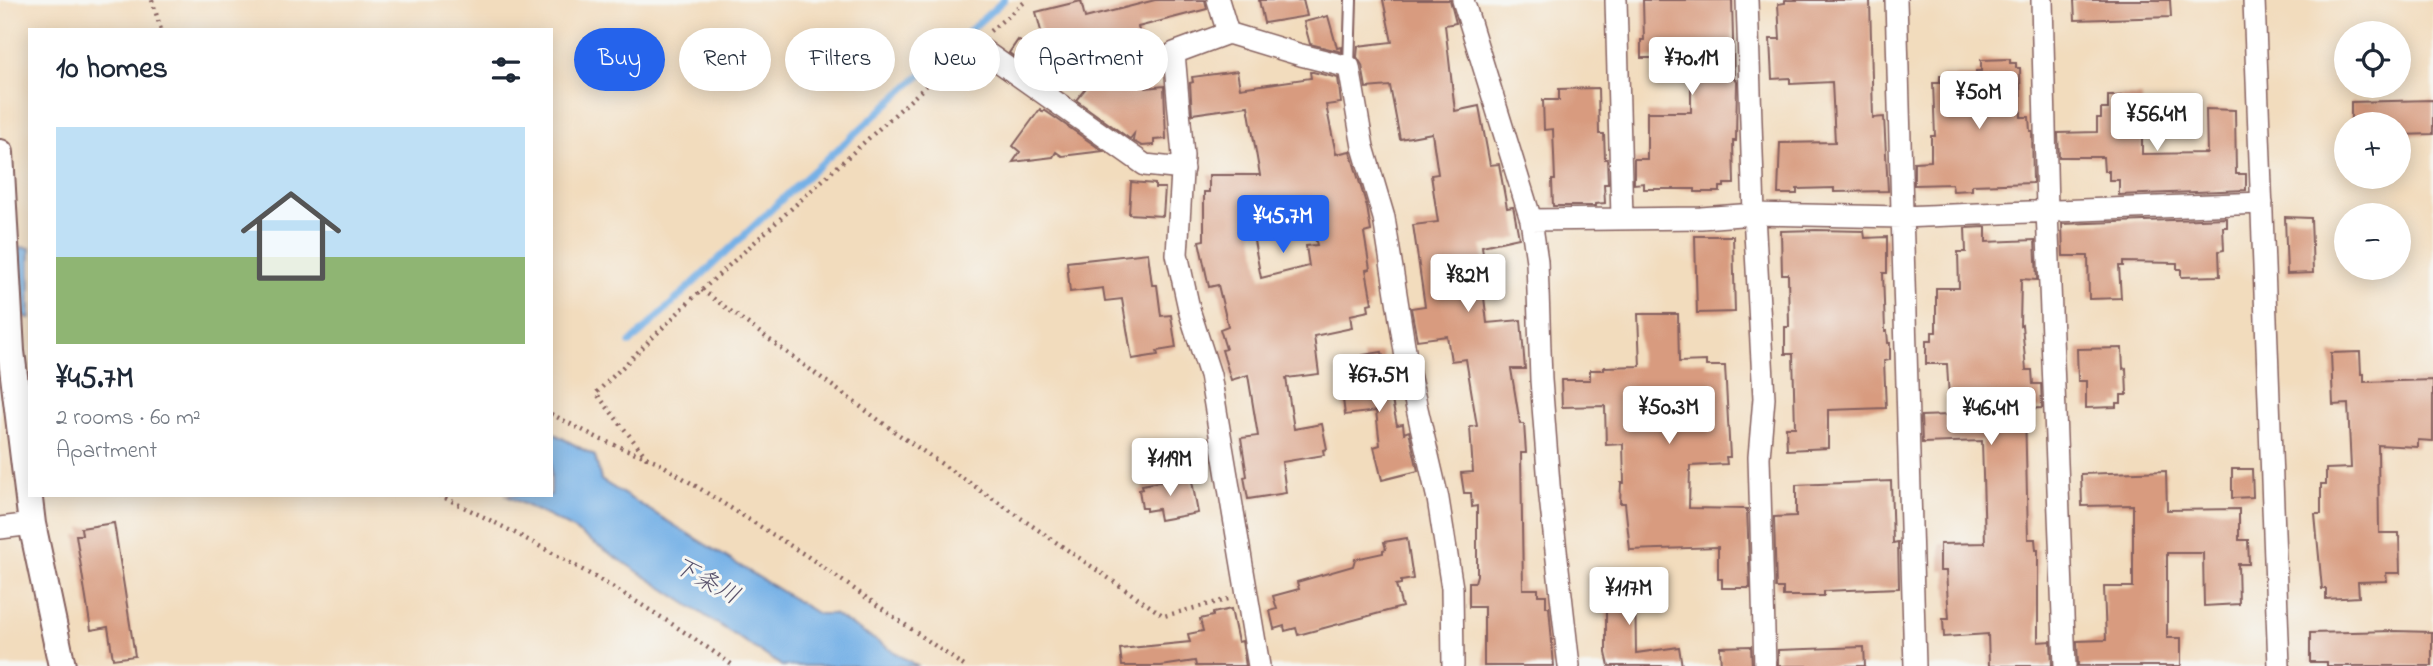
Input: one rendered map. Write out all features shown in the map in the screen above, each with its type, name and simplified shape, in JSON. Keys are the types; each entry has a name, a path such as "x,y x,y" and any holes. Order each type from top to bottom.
{"street":[{"path":"1218,0 1228,33"},
{"path":"1463,0 1531,220 1537,261 1541,380 1550,497 1569,666"},
{"path":"1616,0 1622,218"},
{"path":"1746,0 1764,398 1759,457 1765,666"},
{"path":"1896,0 1914,666"},
{"path":"2042,0 2047,210 2065,666"},
{"path":"2254,0 2279,666"},
{"path":"1259,666 1210,374 1190,313 1177,254 1183,169 1174,53 1228,33 1349,67 1363,147 1384,218 1408,370 1438,499 1452,588 1453,666"},
{"path":"1000,62 1145,165 1183,169"},
{"path":"0,153 11,351 28,491"},
{"path":"1531,220 1701,218 1754,214 1901,217 2262,203"},
{"path":"29,497 62,666"},
{"path":"0,528 32,524"}],"lane":[{"path":"1349,67 1351,0"}],"path":[{"path":"152,0 160,28"},
{"path":"993,28 1027,0"},
{"path":"647,458 596,393 702,290 921,91"},
{"path":"702,290 895,432 1164,616 1247,595"},
{"path":"553,415 602,440 647,458 807,556 964,666"},
{"path":"443,497 592,575 734,666"}],"water":[{"path":"0,246 28,248 28,318 0,304"},
{"name":"下条川","path":"553,433 595,456 601,480 818,614 833,614 917,666 782,666 568,526 509,497 553,497"}],"building":[{"path":"1155,0 1205,0 1207,9 1138,28 1040,28 1036,12 1081,1 1085,18"},
{"path":"1259,0 1303,0 1307,16 1264,23"},
{"path":"1383,0 1450,0 1456,23 1445,25 1455,111 1479,106 1490,165 1499,164 1507,208 1513,207 1519,238 1482,246 1484,262 1480,263 1487,323 1521,320 1525,369 1511,369 1520,424 1524,424 1526,453 1521,453 1523,589 1538,589 1538,595 1546,595 1554,666 1484,666 1484,607 1469,607 1469,582 1475,582 1477,575 1477,506 1472,507 1471,493 1464,493 1461,473 1473,472 1470,427 1477,426 1466,359 1451,361 1447,336 1417,340 1411,308 1425,306 1413,225 1438,222 1431,175 1438,174 1432,133 1400,139 1390,86 1366,88 1362,65 1357,57 1358,46 1392,42"},
{"path":"1643,0 1732,0 1734,79 1737,81 1736,141 1733,141 1734,184 1724,184 1724,187 1720,187 1720,192 1644,189 1644,183 1634,184 1634,159 1647,159 1647,112 1691,112 1691,58 1641,58 1641,40 1644,40"},
{"path":"1785,0 1870,0 1873,118 1884,117 1888,191 1834,192 1834,188 1797,189 1797,194 1778,194 1780,143 1835,142 1832,82 1790,84 1790,78 1772,79 1770,39 1780,39 1778,4 1785,3"},
{"path":"2074,0 2170,0 2171,17 2075,20"},
{"path":"1328,16 1337,48 1342,47 1342,52 1310,44 1304,22"},
{"path":"2010,59 2010,63 2016,63 2016,68 2020,68 2021,117 2029,117 2032,131 2033,183 1972,185 1972,190 1953,191 1952,184 1914,185 1914,162 1931,161 1931,136 1935,136 1933,83 1940,83 1940,76 1976,76 1976,71 1981,71 1981,60"},
{"path":"1237,71 1240,88 1311,78 1310,72 1338,78 1341,103 1326,105 1336,154 1350,151 1367,207 1371,231 1364,233 1370,269 1366,270 1372,303 1368,304 1369,311 1350,315 1352,328 1314,336 1319,374 1286,378 1294,429 1322,424 1327,449 1323,450 1324,455 1282,462 1286,493 1248,499 1241,438 1258,436 1248,375 1231,380 1222,350 1226,349 1220,329 1228,326 1218,285 1209,287 1199,241 1204,240 1204,192 1209,192 1209,175 1260,175 1248,106 1192,114 1192,77","holes":["1306,206 1317,245 1306,246 1309,266 1261,278 1248,209"]},
{"path":"1598,88 1599,134 1604,134 1607,159 1608,184 1604,184 1605,203 1595,206 1553,206 1553,129 1544,130 1543,100 1559,100 1559,89"},
{"path":"1083,91 1164,91 1166,139 1154,140 1154,145 1142,146 1133,141 1134,134 1130,139 1076,100"},
{"path":"2108,96 2142,96 2142,154 2207,153 2206,109 2235,110 2236,174 2246,174 2246,190 2119,195 2119,180 2109,180 2109,171 2104,171 2103,157 2059,157 2058,133 2097,132 2097,118 2101,118 2101,109 2108,109"},
{"path":"2433,100 2433,134 2411,135 2411,112 2351,112 2351,102"},
{"path":"1040,109 1103,151 1062,156 1056,152 1053,157 1013,162 1020,152 1013,146"},
{"path":"1131,182 1155,184 1155,188 1165,188 1163,216 1129,214"},
{"path":"2285,217 2311,218 2313,273 2287,274"},
{"path":"2227,218 2227,227 2223,227 2224,250 2219,251 2220,276 2181,277 2181,269 2177,269 2177,263 2123,262 2123,266 2119,266 2121,298 2089,299 2088,256 2063,256 2062,224"},
{"path":"1986,227 1986,242 2035,240 2037,280 2021,279 2020,326 2022,325 2026,370 2032,370 2033,384 2041,384 2042,408 2025,409 2028,539 2035,539 2038,550 2038,642 2051,641 2052,666 1989,666 1988,634 1944,637 1943,619 1949,619 1946,571 1940,571 1940,544 1985,543 1982,441 1922,443 1921,416 1950,415 1947,364 1926,364 1926,341 1932,341 1932,332 1936,332 1936,288 1959,288 1958,252 1966,252 1965,228"},
{"path":"1781,231 1864,231 1865,238 1887,237 1887,273 1883,273 1885,331 1890,343 1890,360 1884,361 1886,408 1828,410 1828,448 1787,450 1786,427 1795,427 1793,354 1785,354 1785,327 1789,327 1788,274 1782,274"},
{"path":"1695,236 1733,236 1735,312 1697,313"},
{"path":"1148,253 1152,285 1157,285 1161,316 1171,315 1176,348 1157,351 1158,355 1132,359 1122,299 1105,301 1103,288 1070,292 1067,262"},
{"path":"1638,314 1678,314 1679,362 1706,361 1706,366 1725,366 1730,457 1726,457 1727,464 1690,466 1689,508 1747,509 1750,588 1722,588 1722,579 1718,579 1718,547 1630,550 1625,503 1620,503 1621,483 1624,483 1623,444 1606,445 1605,406 1562,407 1561,380 1590,380 1590,370 1604,370 1604,367 1640,366"},
{"path":"2122,348 2127,395 2121,395 2121,403 2116,403 2116,407 2086,408 2086,381 2078,381 2077,349"},
{"path":"1382,352 1397,425 1403,424 1404,433 1409,431 1418,471 1382,480 1374,447 1380,445 1376,411 1345,415 1339,368 1364,365 1363,355"},
{"path":"2360,352 2364,382 2433,380 2433,441 2418,440 2418,447 2378,445 2379,533 2399,533 2400,573 2386,573 2387,581 2358,582 2359,597 2326,599 2326,589 2322,589 2315,514 2321,514 2321,484 2326,484 2326,469 2351,468 2348,404 2333,405 2331,353"},
{"path":"2232,469 2252,469 2253,497 2232,498"},
{"path":"2166,471 2167,510 2239,509 2239,540 2248,540 2249,564 2238,564 2239,604 2204,606 2203,553 2167,553 2167,638 2181,638 2181,666 2078,666 2077,641 2106,640 2104,587 2133,587 2133,505 2082,506 2081,474"},
{"path":"1191,476 1198,513 1160,520 1158,509 1146,511 1146,508 1142,508 1139,490 1143,489 1142,485"},
{"path":"1891,481 1893,543 1898,542 1899,588 1824,591 1824,596 1783,596 1783,588 1776,588 1774,517 1796,516 1796,485"},
{"path":"114,523 135,656 113,659 108,627 91,630 76,535 82,535 81,528"},
{"path":"1407,538 1413,579 1401,581 1401,584 1396,585 1402,607 1298,635 1296,628 1285,631 1284,626 1274,629 1270,611 1277,609 1273,596 1299,589 1297,582 1353,566 1355,559 1383,553 1386,549 1384,542"},
{"path":"1606,571 1631,571 1631,584 1635,584 1636,653 1679,647 1682,666 1609,666 1606,653"},
{"path":"1231,609 1238,642 1242,641 1246,666 1196,666 1195,661 1161,666 1122,666 1120,649 1190,642 1188,634 1203,631 1200,619"},
{"path":"2432,632 2432,666 2327,666 2327,662 2310,662 2310,633"},
{"path":"1751,646 1752,666 1721,666 1720,647"},
{"path":"1864,647 1865,666 1778,666 1778,650"}],"waterway":[{"path":"630,343 794,188 1004,0"}]}
